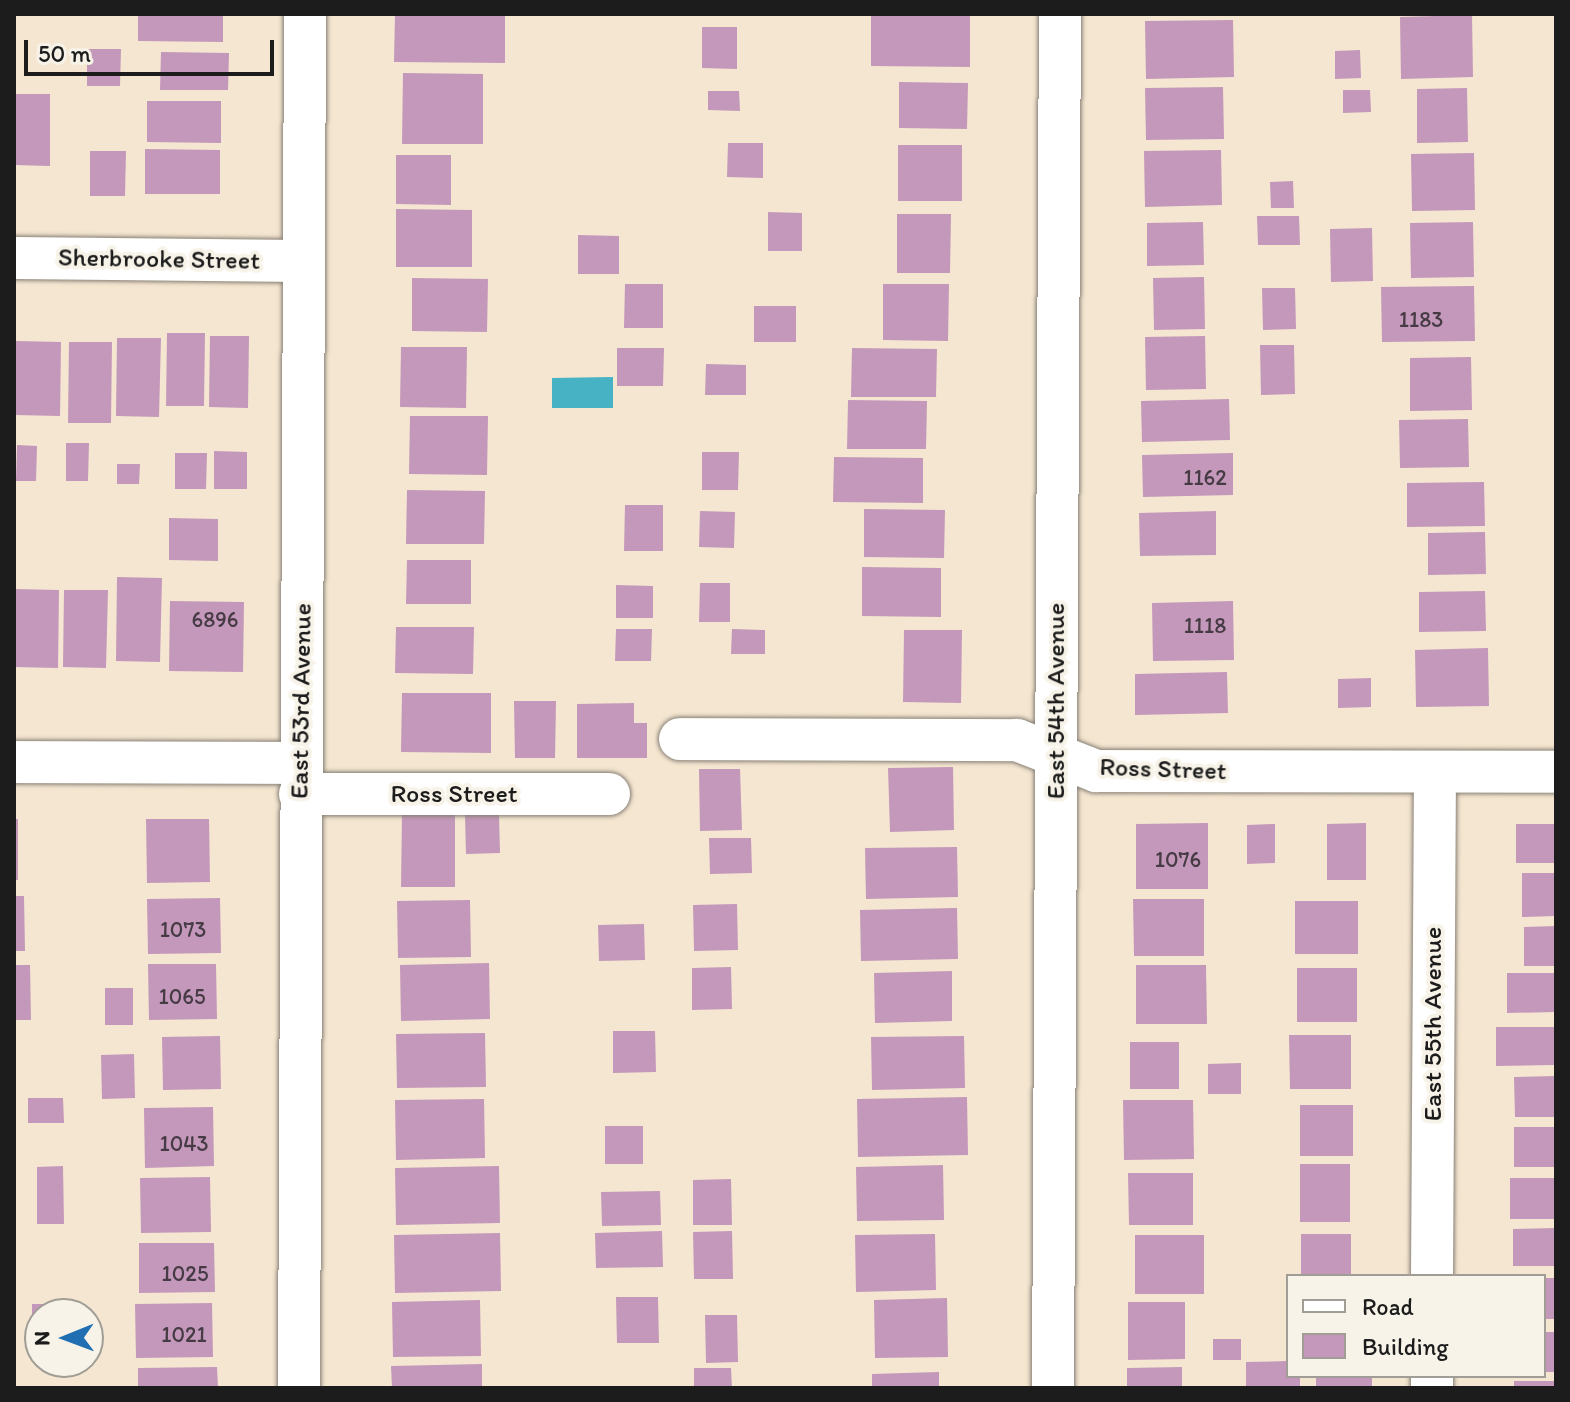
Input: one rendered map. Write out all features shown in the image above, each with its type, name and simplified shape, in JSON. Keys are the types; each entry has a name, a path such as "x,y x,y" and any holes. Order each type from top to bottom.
{"street":[{"name":"East 53rd Avenue","path":"299,1388 305,14"},
{"name":"East 54th Avenue","path":"1053,1388 1060,14"},
{"name":"Sherbrooke Street","path":"14,258 304,261"},
{"name":"Ross Street","path":"680,739 1017,740 1103,771 1556,772"},
{"name":"Ross Street","path":"14,762 609,794"},
{"name":"East 55th Avenue","path":"1432,1274 1435,772"}],"water":[{"path":"613,377 613,408 552,408 552,378"}],"building":[{"path":"138,14 223,14 223,42 138,41"},
{"path":"395,14 505,14 505,63 394,62"},
{"path":"871,14 970,15 970,67 871,66"},
{"path":"1472,15 1473,77 1401,79 1400,17"},
{"path":"1233,20 1234,77 1146,79 1145,21"},
{"path":"702,27 737,27 737,69 702,68"},
{"path":"87,49 121,49 120,86 87,86"},
{"path":"1360,50 1361,78 1335,79 1335,51"},
{"path":"161,52 229,53 228,90 160,90"},
{"path":"403,73 483,74 483,144 402,144"},
{"path":"899,82 968,83 967,129 899,128"},
{"path":"1223,87 1224,139 1146,140 1145,88"},
{"path":"1467,88 1468,142 1417,143 1417,89"},
{"path":"1343,90 1370,90 1371,112 1343,113"},
{"path":"708,91 739,91 740,111 708,110"},
{"path":"14,94 50,94 50,166 14,165"},
{"path":"147,101 221,101 221,143 147,142"},
{"path":"728,143 763,143 763,178 727,177"},
{"path":"898,145 962,145 962,201 898,201"},
{"path":"145,149 220,150 220,194 145,194"},
{"path":"1221,150 1222,205 1145,207 1144,151"},
{"path":"90,151 126,151 125,196 90,196"},
{"path":"1474,153 1475,210 1412,211 1411,154"},
{"path":"396,155 451,155 451,205 396,204"},
{"path":"1293,181 1294,208 1271,208 1270,182"},
{"path":"396,209 472,210 472,267 396,267"},
{"path":"768,212 802,213 802,251 768,251"},
{"path":"897,214 951,214 950,273 897,273"},
{"path":"1257,216 1299,216 1300,245 1258,245"},
{"path":"1203,222 1204,265 1147,266 1147,223"},
{"path":"1473,222 1474,277 1411,278 1410,223"},
{"path":"1372,228 1373,281 1331,282 1330,229"},
{"path":"578,235 619,236 619,274 578,274"},
{"path":"1204,277 1205,329 1154,330 1153,278"},
{"path":"412,278 488,279 487,332 412,331"},
{"path":"625,284 663,284 663,328 624,328"},
{"path":"883,284 949,284 948,341 883,340"},
{"path":"1474,286 1475,341 1382,342 1381,287"},
{"path":"1262,288 1295,288 1296,329 1263,330"},
{"path":"754,306 796,306 796,342 754,342"},
{"path":"167,333 205,333 204,406 166,406"},
{"path":"210,336 249,336 248,408 209,407"},
{"path":"1205,336 1206,389 1146,390 1145,337"},
{"path":"117,338 161,338 159,417 116,416"},
{"path":"16,341 61,342 60,416 15,415"},
{"path":"69,342 112,342 111,423 68,423"},
{"path":"1260,345 1294,345 1295,394 1261,395"},
{"path":"401,347 467,347 466,408 400,407"},
{"path":"617,348 664,348 663,386 617,386"},
{"path":"852,348 937,349 936,397 851,397"},
{"path":"1471,357 1472,410 1410,411 1410,358"},
{"path":"706,364 746,365 746,395 705,395"},
{"path":"1229,399 1230,440 1142,442 1141,401"},
{"path":"848,400 927,401 926,449 847,449"},
{"path":"410,416 488,416 487,475 409,474"},
{"path":"1468,419 1469,467 1400,468 1399,420"},
{"path":"66,443 89,443 88,481 66,481"},
{"path":"17,445 37,446 36,481 16,481"},
{"path":"214,451 247,452 247,489 214,489"},
{"path":"702,452 739,452 738,490 702,490"},
{"path":"175,453 207,453 206,489 175,489"},
{"path":"1233,453 1233,495 1143,497 1142,455"},
{"path":"834,457 923,458 923,503 833,502"},
{"path":"117,464 140,464 139,484 117,484"},
{"path":"1484,482 1485,526 1407,527 1407,483"},
{"path":"407,490 485,491 484,544 406,544"},
{"path":"625,505 663,505 663,551 624,551"},
{"path":"864,509 945,510 944,558 864,557"},
{"path":"700,511 735,512 734,548 699,547"},
{"path":"1216,511 1216,555 1140,556 1139,513"},
{"path":"169,518 218,519 218,561 169,560"},
{"path":"1485,532 1486,574 1428,575 1428,533"},
{"path":"407,560 471,560 471,604 406,604"},
{"path":"862,567 941,568 941,617 862,616"},
{"path":"117,577 162,578 160,662 116,661"},
{"path":"700,583 730,583 730,622 699,622"},
{"path":"616,585 653,586 653,618 616,618"},
{"path":"14,589 59,590 58,668 14,667"},
{"path":"64,590 108,590 106,668 63,667"},
{"path":"1485,591 1486,631 1419,632 1419,592"},
{"path":"170,601 244,602 243,672 169,671"},
{"path":"1233,601 1234,660 1153,661 1152,603"},
{"path":"396,627 474,627 473,674 395,673"},
{"path":"616,629 652,629 651,661 615,661"},
{"path":"732,629 765,630 765,654 731,654"},
{"path":"904,630 962,630 961,703 903,702"},
{"path":"1488,648 1489,706 1416,707 1415,650"},
{"path":"1227,672 1228,713 1135,715 1135,674"},
{"path":"1371,678 1371,707 1338,708 1338,679"},
{"path":"402,693 491,693 491,753 401,752"},
{"path":"514,701 556,701 555,758 515,758"},
{"path":"634,703 634,723 647,723 647,758 577,758 577,704"},
{"path":"953,767 954,830 890,832 888,768"},
{"path":"699,769 740,769 742,830 700,831"},
{"path":"402,813 455,813 455,887 401,887"},
{"path":"465,815 499,815 500,853 466,854"},
{"path":"14,819 18,819 18,880 14,880"},
{"path":"146,819 209,819 210,882 147,883"},
{"path":"1208,823 1208,889 1136,889 1136,824"},
{"path":"1366,823 1366,880 1327,880 1327,824"},
{"path":"1275,824 1275,863 1247,864 1247,825"},
{"path":"1516,824 1556,824 1556,863 1516,863"},
{"path":"709,838 751,838 752,873 710,874"},
{"path":"957,847 958,897 866,899 865,848"},
{"path":"1522,873 1556,873 1556,916 1522,917"},
{"path":"14,896 24,896 25,951 14,951"},
{"path":"220,898 221,953 148,954 147,899"},
{"path":"1133,899 1204,899 1204,956 1134,956"},
{"path":"470,900 471,957 398,958 397,901"},
{"path":"1295,901 1358,901 1358,954 1295,954"},
{"path":"737,904 738,950 694,951 693,905"},
{"path":"957,908 958,959 861,961 860,910"},
{"path":"644,924 645,960 599,961 598,925"},
{"path":"1556,926 1556,966 1524,966 1524,927"},
{"path":"489,963 490,1019 401,1021 400,965"},
{"path":"148,964 216,964 217,1019 149,1020"},
{"path":"14,965 30,965 31,1020 14,1020"},
{"path":"1136,965 1206,965 1207,1024 1136,1024"},
{"path":"731,967 732,1009 692,1010 692,968"},
{"path":"1297,968 1357,968 1357,1022 1297,1022"},
{"path":"952,971 952,1021 875,1023 874,973"},
{"path":"1507,973 1556,973 1556,1012 1507,1013"},
{"path":"105,988 133,988 133,1025 105,1025"},
{"path":"1496,1027 1555,1027 1555,1065 1496,1066"},
{"path":"613,1031 655,1031 656,1072 613,1073"},
{"path":"485,1033 486,1087 397,1088 396,1034"},
{"path":"1289,1035 1351,1035 1351,1089 1290,1089"},
{"path":"220,1036 221,1089 163,1090 162,1037"},
{"path":"964,1036 965,1088 872,1090 871,1037"},
{"path":"1130,1042 1179,1042 1179,1089 1130,1089"},
{"path":"134,1054 135,1098 102,1099 101,1055"},
{"path":"1241,1063 1241,1094 1208,1094 1208,1064"},
{"path":"1556,1076 1556,1117 1515,1117 1514,1077"},
{"path":"967,1097 968,1155 858,1157 857,1099"},
{"path":"28,1098 63,1098 64,1123 28,1123"},
{"path":"484,1099 485,1158 396,1160 395,1100"},
{"path":"1123,1100 1193,1100 1194,1159 1124,1160"},
{"path":"1300,1105 1353,1105 1353,1156 1300,1156"},
{"path":"213,1107 214,1166 145,1168 144,1108"},
{"path":"605,1126 643,1126 643,1164 605,1164"},
{"path":"1514,1127 1556,1127 1556,1167 1514,1167"},
{"path":"1300,1164 1350,1164 1350,1222 1300,1222"},
{"path":"943,1165 944,1220 857,1221 856,1167"},
{"path":"63,1166 64,1224 37,1224 37,1167"},
{"path":"499,1166 500,1223 396,1225 395,1168"},
{"path":"1128,1173 1193,1173 1193,1225 1129,1225"},
{"path":"210,1177 211,1232 141,1233 140,1178"},
{"path":"1510,1178 1556,1178 1556,1219 1510,1219"},
{"path":"731,1179 732,1225 693,1225 693,1180"},
{"path":"660,1191 661,1225 602,1226 601,1192"},
{"path":"1556,1228 1556,1266 1513,1266 1513,1229"},
{"path":"662,1231 663,1267 596,1268 595,1233"},
{"path":"732,1231 733,1279 694,1279 693,1232"},
{"path":"500,1233 501,1291 395,1293 394,1235"},
{"path":"935,1234 936,1290 856,1292 855,1235"},
{"path":"1301,1234 1351,1234 1351,1274 1301,1274"},
{"path":"1135,1235 1204,1235 1204,1294 1135,1294"},
{"path":"139,1243 214,1243 215,1292 139,1293"},
{"path":"1546,1278 1556,1278 1556,1319 1546,1319"},
{"path":"616,1297 658,1297 659,1343 617,1343"},
{"path":"947,1298 948,1357 875,1358 874,1300"},
{"path":"480,1300 481,1356 393,1357 392,1302"},
{"path":"1128,1302 1185,1302 1185,1359 1128,1360"},
{"path":"212,1303 213,1357 136,1358 135,1304"},
{"path":"705,1315 737,1315 738,1362 706,1363"},
{"path":"1546,1332 1556,1332 1556,1372 1546,1372"},
{"path":"1213,1339 1241,1339 1241,1360 1213,1360"},
{"path":"1286,1361 1286,1378 1300,1378 1300,1387 1246,1387 1246,1362"},
{"path":"482,1364 482,1388 392,1388 391,1366"},
{"path":"217,1367 218,1388 138,1388 138,1368"},
{"path":"1182,1367 1182,1388 1127,1388 1127,1368"},
{"path":"694,1368 731,1368 732,1388 694,1388"},
{"path":"939,1372 939,1388 872,1388 872,1374"},
{"path":"1316,1378 1372,1378 1372,1388 1316,1388"},
{"path":"1514,1381 1556,1381 1556,1388 1514,1388"}]}
